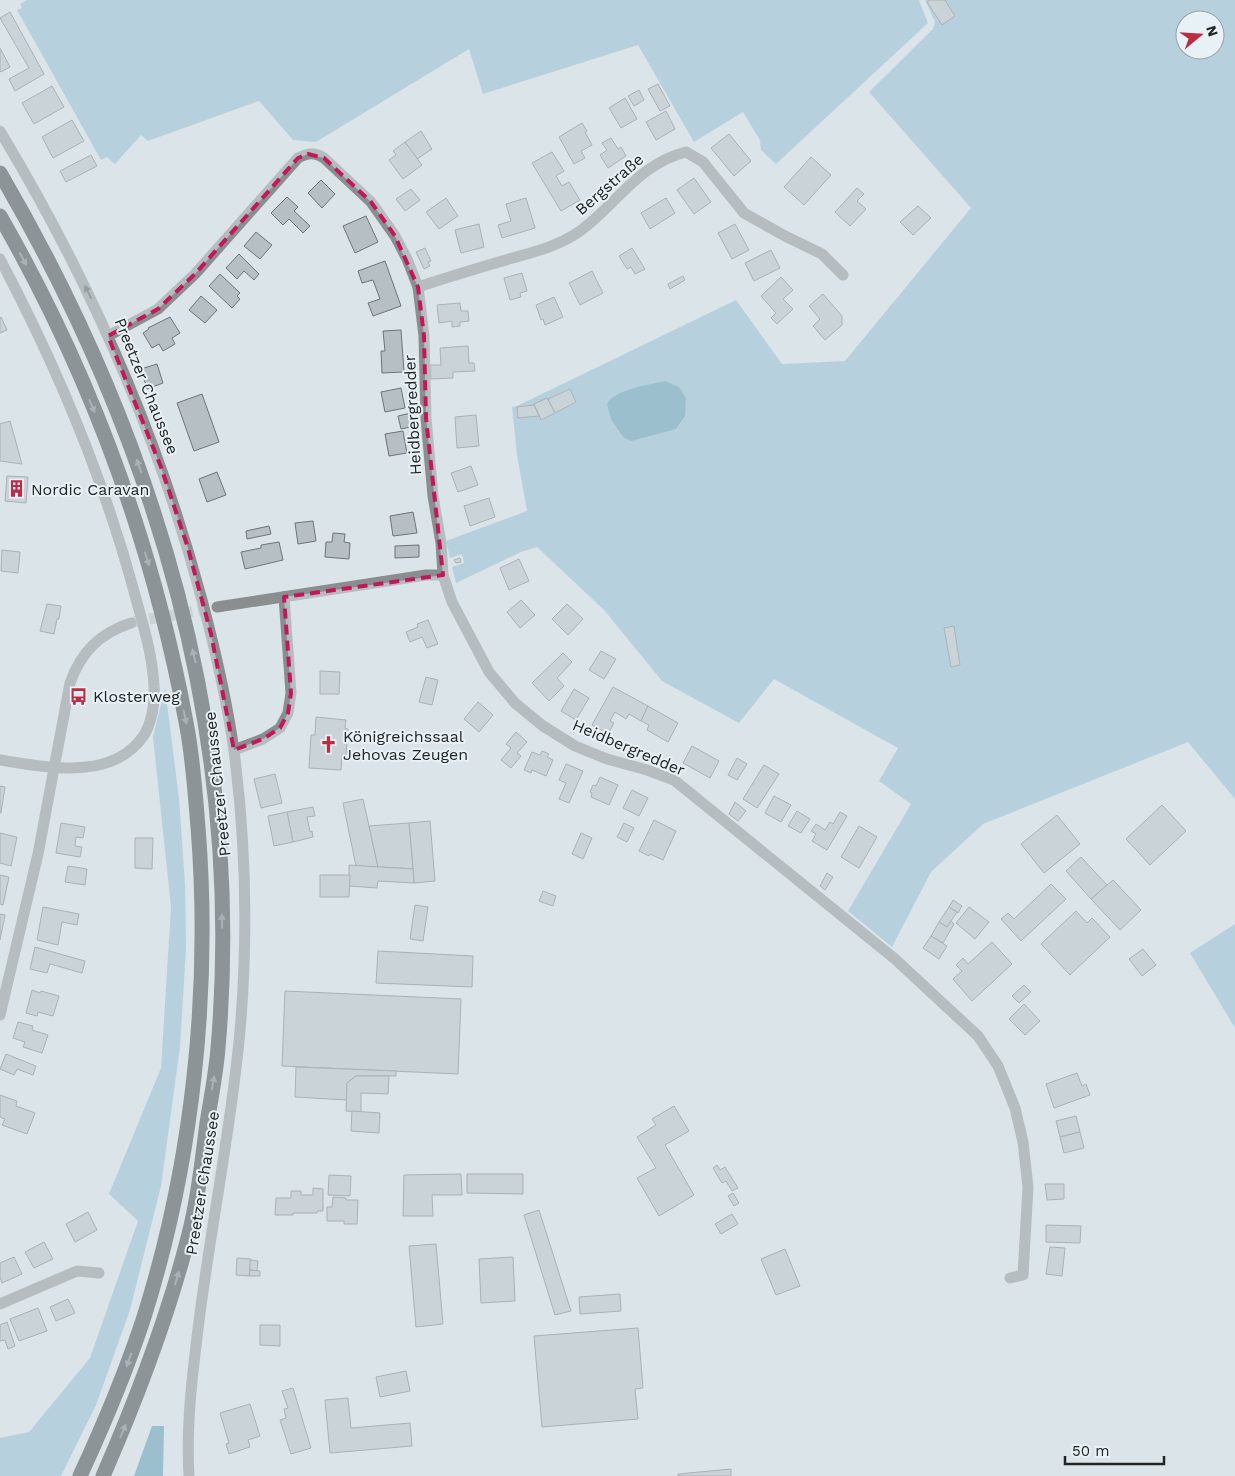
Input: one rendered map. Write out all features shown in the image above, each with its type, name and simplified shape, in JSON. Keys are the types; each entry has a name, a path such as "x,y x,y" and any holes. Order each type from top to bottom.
{"highway":[{"name":"Preetzer Chaussee","path":"0,173 75,313 130,442 182,604 206,721 216,794 222,880 223,950 218,1050 189,1235 165,1318 133,1408 103,1476"},
{"name":"Preetzer Chaussee","path":"0,216 45,300 78,372 110,449 145,554 168,639 187,725 196,795 202,882 203,950 197,1048 177,1190 132,1352 110,1410 80,1476"}],"street":[{"name":"Preetzer Chaussee","path":"0,131 95,306 161,467 188,548 211,634 234,750 245,912 243,987 235,1078 226,1148 202,1293 193,1369 188,1423 189,1476"},
{"name":"Bergstraße","path":"418,286 556,245 580,231 637,178 660,162 686,152 703,162 744,213 822,254 843,275"},
{"name":"Heidbergredder","path":"108,336 158,309 195,274 298,158 308,154 317,154 324,158 371,202 395,236 418,286 424,336 426,418 443,575 452,602 489,672 515,703 543,726 575,746 606,759 647,770 674,780 895,959 978,1036 998,1066 1015,1108 1023,1142 1028,1187 1023,1275 1010,1278"},
{"path":"0,259 58,380 94,468 127,565 153,670 155,689 153,711 144,734 137,743 107,763 88,767 54,768 0,760"},
{"path":"217,607 443,575"},
{"path":"234,750 264,740 280,728 288,713 291,693 284,597"},
{"path":"0,1015 38,854 66,698 74,671 95,642 119,627 131,623"},
{"path":"0,1304 77,1271 99,1273"}],"highlighted area":[{"path":"308,154 324,158 371,202 395,236 418,287 424,336 426,418 443,575 284,597 291,693 288,713 280,728 263,739 234,750 211,634 188,548 161,467 108,336 158,309 195,274 298,158"}],"shaded area":[{"path":"27,0 919,0 928,23 776,164 761,150 760,140 743,112 694,142 638,45 483,94 469,49 316,142 293,140 259,101 148,141 141,135 115,164 107,157 101,160 17,10 22,8 20,4"},
{"path":"925,0 1235,0 1235,799 1188,742 983,824 931,872 892,947 848,911 911,804 879,781 898,748 774,679 739,723 662,681 604,610 537,547 521,552 456,583 452,567 464,563 462,554 450,558 446,541 527,511 517,455 512,407 736,300 782,364 845,361 971,208 869,92 933,29 935,22","holes":["569,389 576,402 542,420 539,416 518,417 517,407 534,405","954,626 960,665 951,667 944,628"]},
{"path":"665,381 679,387 686,398 685,416 676,429 631,441 623,437 611,419 607,404 611,399 625,391"},
{"path":"165,688 179,798 185,884 186,948 180,1047 161,1186 130,1310 96,1405 61,1476 0,1476 0,1438 29,1432 90,1358 138,1221 109,1194 161,1068 171,907 153,737"},
{"path":"1235,924 1235,1028 1190,953"},
{"path":"152,1426 164,1426 163,1476 134,1476"}],"building":[{"path":"930,0 945,0 955,16 942,25 927,2"},
{"path":"10,12 44,74 15,91 9,79 29,68 0,18"},
{"path":"0,48 10,67 1,72 0,71"},
{"path":"658,84 670,106 660,111 648,89"},
{"path":"52,86 64,107 34,124 22,103"},
{"path":"639,90 644,100 634,106 628,96"},
{"path":"625,98 637,119 621,128 609,108"},
{"path":"666,111 675,129 656,140 646,122"},
{"path":"72,120 84,141 53,158 42,137"},
{"path":"582,123 592,145 581,151 585,158 574,164 559,137"},
{"path":"421,131 432,149 417,159 405,142"},
{"path":"729,134 751,161 734,176 711,148"},
{"path":"611,138 618,149 621,147 626,156 608,168 600,155 607,150 602,143"},
{"path":"405,142 422,165 403,179 389,160 396,155 393,151"},
{"path":"552,152 564,171 556,176 562,186 569,182 580,200 561,211 532,163"},
{"path":"91,155 97,166 66,182 60,171"},
{"path":"811,157 831,175 804,205 784,187"},
{"path":"694,178 711,202 694,214 677,190"},
{"path":"321,180 335,194 322,208 308,193"},
{"path":"857,188 864,194 857,201 866,209 850,226 835,212"},
{"path":"411,189 420,200 405,211 396,199"},
{"path":"287,197 298,207 294,211 310,226 303,233 289,219 283,225 271,213"},
{"path":"446,198 458,216 439,229 426,212"},
{"path":"526,198 535,228 502,238 498,225 511,221 506,204"},
{"path":"666,198 675,213 650,229 641,213"},
{"path":"918,206 931,218 913,235 900,222"},
{"path":"366,216 378,242 355,253 343,226"},
{"path":"479,224 484,247 461,253 455,230"},
{"path":"735,224 749,250 732,259 718,233"},
{"path":"256,232 272,245 260,259 244,246"},
{"path":"425,248 431,261 428,262 430,266 424,269 416,252"},
{"path":"632,248 645,269 635,274 631,267 627,269 619,256"},
{"path":"771,250 780,268 754,281 745,263"},
{"path":"239,254 259,274 254,280 244,271 237,279 226,268"},
{"path":"385,261 401,306 373,316 368,303 380,299 373,280 362,283 358,271"},
{"path":"592,271 603,293 580,305 569,283"},
{"path":"522,273 527,291 520,293 521,297 510,300 504,278"},
{"path":"220,274 240,293 237,296 240,299 232,308 209,286"},
{"path":"683,276 685,280 670,289 668,284"},
{"path":"781,277 793,290 783,299 793,309 777,324 771,318 776,313 761,296"},
{"path":"823,294 842,316 842,325 825,340 813,326 820,319 809,306"},
{"path":"201,296 217,310 205,323 189,310"},
{"path":"554,297 563,317 545,325 543,319 541,320 536,305"},
{"path":"460,303 461,311 468,311 469,321 460,322 460,326 452,327 452,321 439,323 437,305"},
{"path":"170,317 180,333 172,338 175,344 163,351 159,344 152,348 143,333 148,328"},
{"path":"0,318 7,330 0,333"},
{"path":"401,330 404,372 382,373 381,351 385,351 383,331"},
{"path":"468,346 469,363 474,363 475,371 453,372 453,378 431,379 430,365 441,365 440,348"},
{"path":"157,364 163,383 147,389 141,369"},
{"path":"401,388 405,408 385,412 381,392"},
{"path":"570,389 576,402 555,413 548,399"},
{"path":"202,394 219,442 194,451 177,403"},
{"path":"547,398 555,413 541,420 534,404"},
{"path":"534,405 539,416 518,418 517,407"},
{"path":"411,413 415,426 401,429 398,416"},
{"path":"476,415 479,446 457,448 455,417"},
{"path":"10,421 22,464 0,461 0,424"},
{"path":"403,431 407,453 389,456 385,434"},
{"path":"471,466 478,485 458,492 451,473"},
{"path":"217,472 226,495 207,502 199,479"},
{"name":"Nordic Caravan","path":"7,476 28,477 26,503 5,501"},
{"path":"489,498 495,517 470,526 464,506"},
{"path":"413,512 417,533 393,536 390,516"},
{"path":"313,521 316,541 298,544 295,523"},
{"path":"269,526 271,534 247,539 246,531"},
{"path":"333,533 345,534 344,542 350,543 349,559 325,557 326,542 332,542"},
{"path":"279,542 283,560 245,569 241,552 261,548 261,545"},
{"path":"419,545 419,557 395,558 395,546"},
{"path":"2,550 20,552 18,573 1,571"},
{"path":"460,558 461,562 456,563 454,560"},
{"path":"519,559 529,581 509,590 500,568"},
{"path":"521,600 535,615 520,628 507,612"},
{"path":"47,604 61,606 54,634 40,631"},
{"path":"567,604 583,619 568,635 552,619"},
{"path":"428,620 438,644 427,648 422,637 410,642 406,632 418,627 417,624"},
{"path":"954,626 960,665 951,667 944,628"},
{"path":"601,651 616,659 604,679 589,670"},
{"path":"563,653 572,662 557,678 564,686 549,701 532,683"},
{"path":"320,671 340,672 339,694 320,694"},
{"path":"426,677 438,680 432,705 419,702"},
{"path":"613,687 648,706 641,721 629,714 626,719 615,712 610,721 614,723 608,734 592,725"},
{"path":"574,689 589,698 576,720 561,711"},
{"path":"478,702 493,715 479,732 464,719"},
{"path":"648,706 678,723 668,742 647,730 649,725 641,721"},
{"name":"Königreichssaal Jehovas Zeugen","path":"316,717 346,720 345,729 348,729 346,755 342,755 341,770 309,768 311,735 315,735"},
{"path":"516,732 527,742 517,753 521,756 511,768 501,760 511,748 506,744"},
{"path":"692,746 719,761 710,778 683,763"},
{"path":"542,751 549,754 547,757 553,760 546,776 532,770 531,773 524,770 532,752 540,755"},
{"path":"737,758 747,764 737,780 728,775"},
{"path":"566,764 583,771 569,803 559,799 566,783 559,780"},
{"path":"764,765 779,774 757,808 743,799"},
{"path":"275,774 282,803 261,808 254,779"},
{"path":"600,777 618,785 609,805 591,797 592,793 590,792 593,785 596,786"},
{"path":"0,786 5,787 1,813 0,813"},
{"path":"632,790 648,798 639,816 623,808"},
{"path":"774,796 791,805 781,822 765,813"},
{"path":"363,799 378,867 356,866 343,803"},
{"path":"735,802 746,811 738,821 729,814"},
{"path":"1162,805 1186,831 1150,865 1126,839"},
{"path":"313,807 315,816 307,817 313,837 293,842 287,812"},
{"path":"797,811 810,819 801,833 788,826"},
{"path":"287,812 293,842 274,846 268,816"},
{"path":"840,812 847,816 827,850 812,841 816,834 811,831 816,824 825,830 830,822 833,824"},
{"path":"1057,815 1080,844 1044,873 1021,844"},
{"path":"654,820 676,831 663,860 639,851"},
{"path":"430,821 435,881 414,883 409,823"},
{"path":"61,823 85,827 83,838 76,837 75,846 82,847 80,857 56,853"},
{"path":"409,823 413,869 378,867 369,826"},
{"path":"624,823 634,828 627,842 617,837"},
{"path":"859,826 877,837 859,868 841,857"},
{"path":"0,833 17,837 11,866 0,863"},
{"path":"581,833 592,838 583,859 572,854"},
{"path":"135,838 153,838 152,869 135,868"},
{"path":"1081,857 1107,885 1091,899 1066,871"},
{"path":"349,865 413,869 414,883 378,881 377,888 349,886"},
{"path":"68,866 87,869 85,885 65,882"},
{"path":"827,873 833,877 825,890 820,886"},
{"path":"0,875 9,877 3,905 0,904"},
{"path":"320,875 350,875 349,897 320,897"},
{"path":"1113,880 1141,910 1120,930 1091,899"},
{"path":"1051,884 1066,899 1021,941 1001,919 1008,913 1014,919"},
{"path":"543,891 556,896 553,906 539,901"},
{"path":"953,900 962,906 958,913 949,907"},
{"path":"415,905 428,907 423,941 410,939"},
{"path":"43,907 79,914 77,925 62,922 58,945 37,940"},
{"path":"949,907 957,912 947,927 939,922"},
{"path":"969,907 989,922 975,939 956,923"},
{"path":"1076,911 1087,923 1092,918 1110,937 1070,975 1041,944"},
{"path":"0,914 5,915 0,940"},
{"path":"951,921 954,924 943,943 931,936 939,922 947,927"},
{"path":"931,936 947,946 939,959 923,948"},
{"path":"992,942 1012,964 972,1001 953,979 962,971 956,965 963,958 968,964"},
{"path":"35,947 85,961 82,973 50,964 47,973 30,969"},
{"path":"1143,949 1156,965 1142,976 1129,959"},
{"path":"378,951 473,956 472,987 376,983"},
{"path":"1024,985 1031,992 1019,1003 1012,996"},
{"path":"32,990 59,996 53,1016 38,1012 37,1016 26,1013"},
{"path":"285,991 461,999 458,1074 282,1066"},
{"path":"1024,1004 1040,1021 1025,1035 1009,1019"},
{"path":"18,1022 33,1026 32,1030 48,1035 42,1053 23,1047 25,1042 13,1038"},
{"path":"6,1054 36,1066 33,1075 17,1069 14,1075 0,1069"},
{"path":"296,1067 396,1071 396,1076 356,1076 347,1083 347,1100 295,1097"},
{"path":"1077,1073 1082,1086 1086,1084 1090,1095 1054,1108 1046,1084"},
{"path":"356,1076 389,1076 388,1094 361,1093 361,1112 346,1111 347,1083"},
{"path":"0,1095 17,1101 16,1106 35,1113 27,1134 2,1125 5,1119 0,1117"},
{"path":"674,1106 689,1131 665,1145 694,1195 659,1216 637,1178 656,1168 637,1137 656,1125 652,1119"},
{"path":"352,1111 380,1113 379,1133 351,1131"},
{"path":"1076,1116 1080,1132 1060,1137 1056,1121"},
{"path":"1080,1132 1084,1148 1064,1153 1060,1137"},
{"path":"717,1165 720,1170 725,1167 738,1188 732,1191 726,1181 722,1183 713,1168"},
{"path":"461,1174 462,1195 432,1195 433,1216 403,1216 404,1175"},
{"path":"467,1174 523,1174 523,1194 467,1193"},
{"path":"329,1175 351,1176 350,1196 328,1195"},
{"path":"1045,1184 1064,1184 1064,1199 1047,1200"},
{"path":"313,1188 323,1189 323,1211 275,1215 276,1198 291,1198 291,1191 301,1191 301,1195 313,1195"},
{"path":"733,1193 739,1203 734,1206 728,1196"},
{"path":"333,1197 358,1200 357,1224 344,1224 344,1221 327,1221 327,1207 332,1207"},
{"path":"539,1210 571,1311 555,1315 524,1215"},
{"path":"88,1212 97,1230 75,1242 66,1224"},
{"path":"732,1214 738,1224 721,1234 715,1224"},
{"path":"1046,1225 1081,1226 1080,1243 1046,1242"},
{"path":"44,1242 53,1259 34,1268 25,1252"},
{"path":"436,1244 443,1324 416,1327 409,1246"},
{"path":"1050,1247 1065,1248 1062,1276 1046,1274"},
{"path":"785,1249 800,1286 776,1295 761,1259"},
{"path":"14,1257 22,1274 2,1283 0,1263"},
{"path":"513,1257 515,1301 481,1303 479,1259"},
{"path":"237,1258 251,1259 249,1276 236,1275"},
{"path":"250,1260 258,1261 257,1271 250,1270"},
{"path":"250,1270 260,1271 260,1276 249,1276"},
{"path":"620,1294 621,1311 580,1314 579,1297"},
{"path":"68,1299 75,1313 56,1321 50,1307"},
{"path":"38,1308 47,1331 19,1341 10,1319"},
{"path":"7,1322 15,1346 8,1349 5,1340 0,1341 0,1325"},
{"path":"260,1325 280,1325 280,1346 260,1345"},
{"path":"638,1328 643,1388 635,1389 638,1419 542,1427 534,1336"},
{"path":"406,1371 410,1391 380,1397 376,1377"},
{"path":"293,1388 311,1448 291,1454 280,1420 286,1418 284,1409 288,1408 282,1391"},
{"path":"348,1398 351,1428 410,1423 412,1446 330,1453 325,1400"},
{"path":"250,1404 260,1436 248,1440 250,1447 229,1454 226,1444 229,1443 220,1413"},
{"path":"731,1469 731,1476 678,1476 678,1474"}],"tunnel":[{"path":"133,622 213,608"}],"place":[{"name":"Nordic Caravan","path":"17,489"},
{"name":"Klosterweg","path":"79,696"},
{"name":"Königreichssaal Jehovas Zeugen","path":"329,745"}]}
